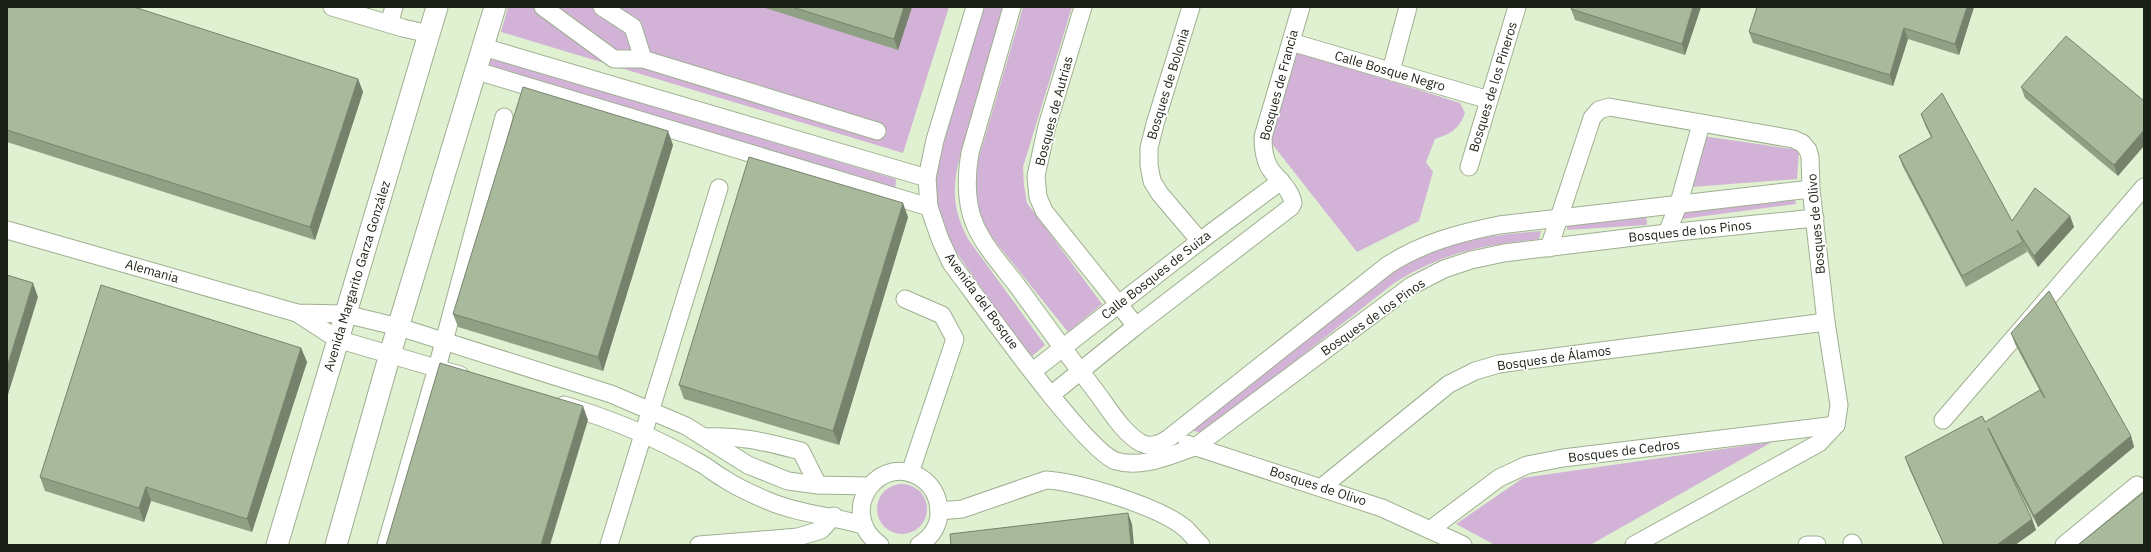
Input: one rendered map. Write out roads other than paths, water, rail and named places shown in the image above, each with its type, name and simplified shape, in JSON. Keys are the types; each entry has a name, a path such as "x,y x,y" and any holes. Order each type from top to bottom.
{"main road":[{"name":"Avenida Margarito Garza González","path":"277,545 337,339 437,7"},
{"path":"336,545 390,354 477,72 495,7"}],"street":[{"path":"332,7 429,34"},
{"path":"389,24 394,7"},
{"path":"543,7 614,59 643,60 877,131"},
{"path":"602,7 633,27 643,60"},
{"name":"Avenida del Bosque","path":"975,7 935,140 927,178 929,207 940,239 951,263 1051,395 1099,451 1108,458 1125,462"},
{"path":"1012,7 970,153 967,171 968,196 976,226 1062,348 1116,419 1134,438 1148,445 1161,443 1169,438 1403,255 1459,233 1499,225 1560,217 1811,189"},
{"name":"Bosques de Autrias","path":"1083,7 1047,126 1036,176 1038,198 1044,210 1136,326"},
{"name":"Bosques de Bolonia","path":"1191,7 1155,124 1149,148 1149,164 1152,181 1160,194 1200,241"},
{"name":"Bosques de Francia","path":"1136,326 1289,210 1293,203 1289,191 1269,167 1264,152 1263,137 1301,7"},
{"path":"1391,71 1408,7"},
{"name":"Bosques de los Pineros","path":"1469,167 1517,7"},
{"name":"Calle Bosque Negro","path":"1290,42 1489,100"},
{"path":"484,47 927,178"},
{"path":"477,72 929,207"},
{"name":"Bosques de Olivo","path":"1549,248 1592,118 1599,110 1609,107 1793,139 1802,143 1808,150 1810,157 1811,189 1826,322 1839,405 1836,426"},
{"path":"386,545 437,368 504,118"},
{"path":"1668,233 1679,203 1701,124"},
{"name":"Calle Bosques de Suiza","path":"1034,372 1062,348 1200,241 1281,181"},
{"path":"1943,420 2144,187"},
{"path":"610,545 719,188"},
{"name":"Bosques de los Pinos","path":"1125,462 1153,461 1195,447 1411,286 1444,268 1471,260 1504,254 1668,233 1815,218"},
{"name":"Alemania","path":"7,230 297,313 345,314 399,327 611,394 651,410 704,437 748,464 770,475 788,481 818,485 870,486"},
{"path":"904,299 942,315 955,339 910,473"},
{"name":"Alemania","path":"297,313 337,339 474,379"},
{"name":"Bosques de Álamos","path":"1322,487 1448,384 1474,371 1499,364 1826,322"},
{"path":"1051,395 1136,326"},
{"path":"547,400 606,417 701,463 723,479 767,501 788,508 834,516 863,525"},
{"path":"1634,545 1818,443 1836,426"},
{"name":"Bosques de Cedros","path":"1432,529 1500,478 1527,465 1557,458 1836,426"},
{"path":"704,437 729,436 749,438 801,452 818,485"},
{"name":"Bosques de Olivo","path":"1169,438 1322,487 1382,508 1432,529 1463,545"},
{"path":"880,545 872,539 863,525 860,511 862,502 870,486 884,475 903,471 924,480 934,491 939,511 938,520 932,534 919,545"},
{"path":"939,511 962,509 1046,480 1059,481 1100,492 1168,518 1186,529 1201,545"},
{"path":"2064,545 2138,485"},
{"path":"699,545 798,537 822,530 834,516"},
{"path":"1807,545 1817,545"}]}
